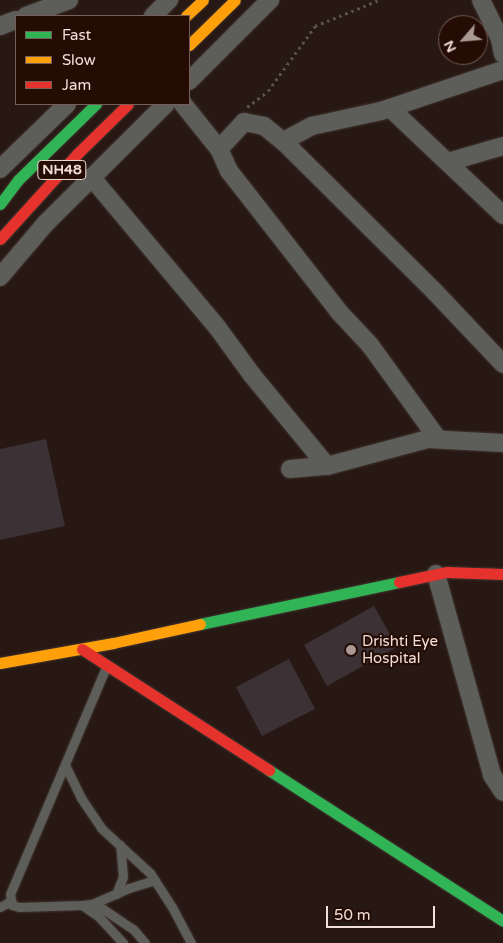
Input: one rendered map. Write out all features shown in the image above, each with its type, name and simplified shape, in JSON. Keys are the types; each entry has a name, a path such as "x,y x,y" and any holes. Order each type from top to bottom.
{"main road":[{"path":"187,15 203,0"},
{"path":"190,44 235,0"},
{"name":"NH48","path":"0,204 18,180 95,105"},
{"name":"NH48","path":"0,239 77,154 127,105"},
{"path":"0,663 82,649 447,572 503,574"},
{"path":"82,649 503,921"}],"street":[{"path":"28,15 50,3 69,0"},
{"path":"155,15 170,0"},
{"path":"190,80 270,0"},
{"path":"481,0 500,39 503,54"},
{"path":"0,26 15,20"},
{"path":"285,143 291,137 312,126 390,108 503,70"},
{"path":"0,169 66,105"},
{"path":"0,277 46,223 165,105"},
{"path":"184,105 219,149 229,171 340,313 370,345 438,439"},
{"path":"390,108 503,215"},
{"path":"219,149 244,122 264,126 285,143 435,292 503,364"},
{"path":"448,162 503,146"},
{"path":"92,178 217,327 252,375 327,466"},
{"path":"290,469 327,466 428,439 503,442"},
{"path":"436,574 492,775 503,792"}],"lane":[{"path":"107,665 10,894 11,901 12,905 19,908 92,904 155,880"},
{"path":"65,765 81,798 101,828 150,873 191,943"},
{"path":"116,894 123,878 120,845"},
{"path":"0,907 11,901"},
{"path":"92,904 134,929 145,943"},
{"path":"82,905 98,916 122,943"}],"path":[{"path":"244,122 238,112 268,91 316,26 379,0"}],"building":[{"path":"46,439 65,526 0,540 0,449"},
{"path":"374,606 397,647 327,686 304,645"},
{"path":"289,659 315,709 262,736 236,687"}],"traffic: fast":[{"path":"0,204 18,180 95,105"},
{"path":"200,624 399,582"},
{"path":"269,770 503,921"}],"traffic: slow":[{"path":"187,15 203,0"},
{"path":"190,44 235,0"},
{"path":"0,663 113,643 200,624"}],"traffic: jam":[{"path":"0,239 77,154 127,105"},
{"path":"399,582 447,572 503,574"},
{"path":"82,649 269,770"}],"place":[{"name":"Drishti Eye Hospital","path":"351,650"}]}
